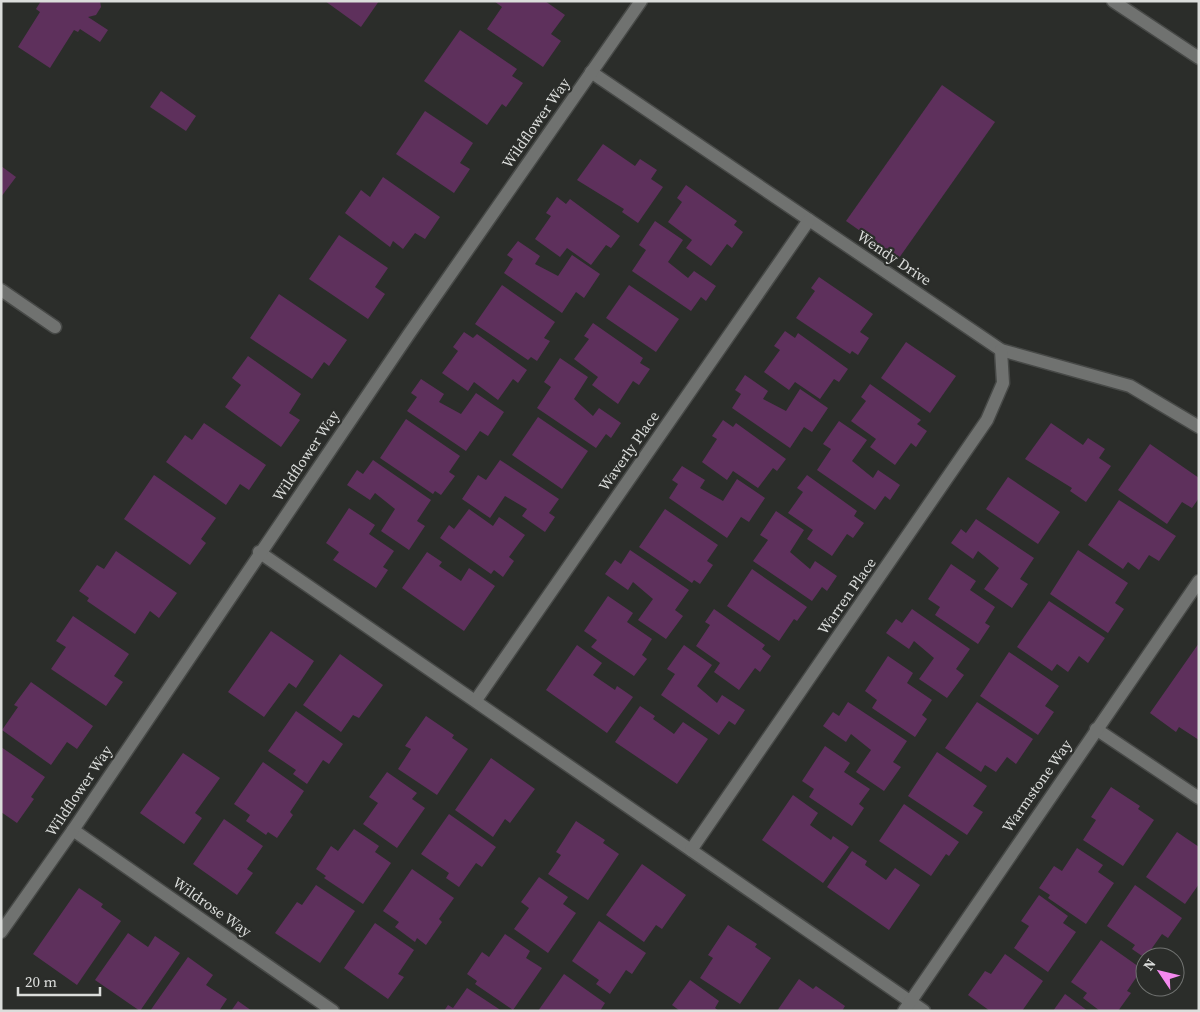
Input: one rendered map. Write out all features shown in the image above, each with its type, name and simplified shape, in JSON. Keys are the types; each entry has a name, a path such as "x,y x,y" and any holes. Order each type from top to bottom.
{"street":[{"name":"Wildflower Way","path":"1,932 73,830 259,552 641,1"},
{"path":"1113,1 1199,58"},
{"name":"Wendy Drive","path":"591,72 1001,350 1130,386 1199,427"},
{"name":"Waverly Place","path":"476,700 809,220"},
{"path":"1,290 55,327"},
{"name":"Warren Place","path":"691,850 987,420 1003,383 1001,350"},
{"path":"259,552 691,850 907,1006 924,1011"},
{"name":"Warmstone Way","path":"907,1006 1199,581"},
{"path":"1096,729 1199,798"},
{"name":"Wildrose Way","path":"73,830 333,1011"}],"building":[{"path":"41,1 100,1 101,7 96,15 88,17 108,30 100,42 80,29 78,32 74,30 50,68 18,47 40,12 36,9"},
{"path":"325,1 379,1 361,27"},
{"path":"494,1 545,1 565,15 551,34 561,41 543,67 487,29 502,7"},
{"path":"460,30 517,69 512,76 523,83 506,107 502,104 487,125 424,81"},
{"path":"942,85 995,122 899,258 846,221"},
{"path":"161,91 196,116 186,131 150,107"},
{"path":"425,111 473,143 460,163 470,169 454,193 396,154"},
{"path":"603,144 635,166 640,159 657,170 651,179 663,187 638,223 622,212 624,209 577,180"},
{"path":"1,166 16,177 1,197"},
{"path":"383,177 440,217 425,239 415,233 403,249 393,241 390,247 345,213 361,190 370,197"},
{"path":"686,185 737,221 734,225 743,232 732,248 727,244 711,266 686,248 692,240 668,222 682,202 677,198"},
{"path":"557,197 566,204 570,199 620,236 611,248 606,245 591,265 567,248 560,257 535,239 551,216 546,213"},
{"path":"655,221 683,240 668,262 688,278 694,271 716,286 706,301 701,297 691,311 632,271 646,250 639,245"},
{"path":"339,235 388,268 375,287 385,294 368,319 309,279"},
{"path":"518,241 540,256 535,264 558,276 572,255 600,274 584,298 576,292 562,313 504,273 513,259 507,255"},
{"path":"819,277 873,314 860,332 869,338 858,355 852,351 850,354 796,318 815,291 811,288"},
{"path":"502,285 555,322 544,338 550,341 537,361 531,357 528,360 475,324"},
{"path":"629,285 679,319 656,352 606,318"},
{"path":"279,294 347,340 329,366 324,362 312,379 250,338"},
{"path":"593,323 643,358 640,363 650,369 639,385 633,381 618,404 592,385 598,377 574,359 589,339 584,336"},
{"path":"785,331 795,338 798,333 848,369 839,382 834,379 820,399 795,382 789,390 764,372 780,350 774,346"},
{"path":"464,332 473,338 477,334 527,370 518,383 513,379 498,400 474,382 468,391 442,373 458,351 453,347"},
{"path":"906,342 956,376 930,413 881,378"},
{"path":"248,356 301,394 289,413 300,420 281,447 225,407 241,385 232,378"},
{"path":"560,358 588,377 574,399 593,416 599,408 621,423 611,438 606,434 596,448 537,408 551,387 544,382"},
{"path":"745,375 768,391 763,399 786,411 800,389 828,408 812,432 804,427 790,448 732,408 741,394 735,390"},
{"path":"421,379 444,394 439,402 461,414 476,393 504,412 488,436 480,431 466,451 407,411 417,397 411,393"},
{"path":"870,384 921,420 917,424 927,431 916,447 911,443 895,465 870,447 876,439 851,421 866,401 861,397"},
{"path":"538,417 588,451 562,489 512,455"},
{"path":"406,419 460,456 449,472 455,476 441,495 435,491 433,494 380,458"},
{"path":"723,420 733,427 736,423 786,459 777,471 773,468 758,488 733,471 727,480 702,462 717,439 712,436"},
{"path":"839,421 867,440 852,461 873,478 878,470 900,485 890,500 885,496 875,510 817,470 831,449 823,444"},
{"path":"204,423 266,465 249,490 240,484 226,505 166,462 185,435 192,440"},
{"path":"1051,423 1083,445 1088,438 1105,449 1099,458 1111,466 1086,502 1070,491 1072,488 1025,459"},
{"path":"1150,444 1199,478 1199,498 1192,508 1182,502 1167,524 1118,490"},
{"path":"373,460 431,500 417,521 425,526 409,550 381,531 395,509 375,493 370,500 347,485 357,470 363,474"},
{"path":"500,460 559,499 549,513 555,517 545,532 522,516 527,509 505,496 490,518 462,499 478,475 486,480"},
{"path":"682,466 705,480 700,488 723,501 737,479 765,498 749,522 741,517 727,538 669,498 678,484 672,480"},
{"path":"154,475 216,518 201,539 206,543 190,565 124,519"},
{"path":"807,475 857,511 854,516 864,523 853,538 847,534 832,556 807,539 813,530 788,513 803,492 797,488"},
{"path":"1008,477 1060,512 1038,544 986,509"},
{"path":"1119,500 1176,536 1159,561 1149,555 1139,570 1128,562 1123,569 1088,545"},
{"path":"349,508 375,525 369,534 394,551 383,567 388,570 376,588 333,560 339,552 326,543"},
{"path":"469,509 493,526 499,517 525,535 509,557 514,561 503,577 494,570 491,574 440,538 449,525 454,529"},
{"path":"665,509 718,545 707,561 713,565 700,584 694,580 692,583 639,547"},
{"path":"776,511 804,530 790,552 810,569 815,561 837,576 827,591 822,587 812,601 753,561 768,540 760,535"},
{"path":"976,519 1034,558 1020,579 1028,584 1012,608 984,589 999,568 978,551 973,559 951,543 961,529 966,533"},
{"path":"630,550 689,590 675,610 683,616 666,639 638,620 653,599 633,582 628,590 605,574 615,560 621,564"},
{"path":"1078,550 1128,583 1115,603 1124,609 1108,633 1050,594"},
{"path":"116,551 177,593 159,618 150,611 135,634 87,601 89,598 79,591 97,565 104,569"},
{"path":"427,552 442,562 439,566 461,581 469,568 495,586 464,631 402,588"},
{"path":"951,564 976,581 970,590 995,607 985,623 990,626 978,644 935,615 940,607 928,599"},
{"path":"752,569 807,607 797,621 794,619 779,641 727,606"},
{"path":"608,596 633,613 627,622 652,639 642,655 647,659 634,676 591,647 597,640 584,631"},
{"path":"1049,601 1105,638 1088,663 1079,656 1068,672 1057,664 1052,671 1017,647"},
{"path":"714,609 765,645 762,649 771,656 760,672 755,668 739,690 714,672 720,663 696,646 710,625 705,622"},
{"path":"912,609 970,649 956,669 964,675 947,698 919,679 934,658 914,641 909,649 886,633 896,619 902,623"},
{"path":"73,616 129,654 114,676 123,682 106,706 51,669 66,647 56,641"},
{"path":"271,631 314,661 296,688 289,683 264,717 228,692"},
{"path":"1199,643 1199,740 1179,727 1176,732 1150,713"},
{"path":"577,645 602,663 593,675 615,690 617,686 633,697 607,733 546,690"},
{"path":"684,645 712,665 697,686 717,703 722,695 745,710 735,725 729,721 719,735 661,695 675,674 667,669"},
{"path":"1009,652 1059,686 1045,706 1054,712 1038,735 980,696"},
{"path":"340,654 383,685 359,718 353,715 341,732 303,705"},
{"path":"888,656 913,673 907,683 932,700 922,715 927,719 915,737 872,708 877,700 865,691"},
{"path":"31,682 93,726 77,749 67,742 51,765 2,730 18,707 14,705"},
{"path":"848,702 907,741 893,762 901,767 884,791 856,772 871,750 851,734 846,742 823,726 833,712 839,716"},
{"path":"977,702 1033,739 1016,764 1007,757 996,772 985,765 981,772 945,748"},
{"path":"640,706 655,716 653,719 674,734 683,722 708,739 677,784 615,742"},
{"path":"296,711 343,744 329,764 323,760 307,784 293,774 296,770 268,751"},
{"path":"426,716 454,735 452,738 468,749 437,795 398,769 411,749 405,746"},
{"path":"825,746 850,763 844,772 870,789 859,804 864,808 852,826 809,797 814,789 802,781"},
{"path":"1,747 45,777 31,797 34,799 17,823 1,812"},
{"path":"937,752 987,786 973,806 983,812 967,835 908,796"},
{"path":"183,753 220,778 195,813 202,818 184,844 140,813"},
{"path":"491,758 535,789 510,823 505,819 493,837 455,810"},
{"path":"263,762 304,791 290,812 293,815 277,838 268,832 266,835 246,821 250,815 234,804"},
{"path":"387,772 417,793 412,799 425,808 397,848 363,824 378,803 369,797"},
{"path":"1111,787 1140,806 1138,809 1154,820 1123,866 1083,840 1096,820 1091,817"},
{"path":"793,795 818,813 810,825 831,840 833,836 849,847 823,883 762,840"},
{"path":"904,804 959,842 949,856 946,854 931,876 879,841"},
{"path":"449,814 496,847 482,867 476,863 459,887 446,878 449,873 421,854"},
{"path":"224,819 263,846 247,869 253,873 237,895 193,864"},
{"path":"576,821 605,840 603,843 619,854 588,900 548,874 561,855 556,852"},
{"path":"354,829 379,846 375,852 391,863 363,904 324,878 326,876 316,869 331,846 338,851"},
{"path":"1177,832 1199,847 1199,884 1185,904 1146,877"},
{"path":"1077,848 1103,865 1098,872 1114,883 1086,924 1048,898 1050,895 1039,888 1054,866 1062,871"},
{"path":"852,851 867,861 865,865 886,880 895,868 920,885 889,930 827,887"},
{"path":"642,864 686,895 662,929 656,925 644,942 606,915"},
{"path":"412,869 454,898 439,919 442,922 426,945 417,938 415,942 395,927 399,922 383,911"},
{"path":"539,877 568,897 563,904 576,913 548,953 514,929 529,908 521,902"},
{"path":"316,885 355,911 320,963 275,933 297,902 302,905"},
{"path":"1135,885 1182,918 1168,938 1162,934 1153,947 1135,947 1135,951 1132,949 1135,945 1107,926"},
{"path":"79,888 103,904 101,907 121,921 77,985 33,954"},
{"path":"1039,895 1068,916 1063,923 1076,932 1048,972 1014,948 1029,926 1021,921"},
{"path":"599,921 646,953 632,974 626,970 610,994 596,984 599,980 572,961"},
{"path":"375,923 414,950 398,974 404,977 388,999 344,968"},
{"path":"728,925 757,944 755,947 771,958 740,1004 700,978 713,958 708,955"},
{"path":"128,933 148,947 155,936 180,953 140,1011 95,980"},
{"path":"505,934 530,951 526,958 542,968 513,1010 475,984 477,981 467,974 482,952 489,957"},
{"path":"1101,940 1135,964 1135,979 1127,991 1131,993 1118,1011 1100,1011 1083,998 1087,993 1071,982"},
{"path":"1005,954 1043,981 1022,1011 990,1011 968,995 985,971 991,974"},
{"path":"188,957 213,975 206,985 227,999 219,1011 150,1011"},
{"path":"564,974 605,1003 600,1011 538,1011"},
{"path":"799,979 813,989 816,986 845,1006 842,1011 777,1011"},
{"path":"690,980 719,1001 715,1008 719,1011 680,1011 672,1005"},
{"path":"467,988 502,1011 444,1011 448,1005 453,1008"},
{"path":"1065,994 1088,1011 1053,1011"},
{"path":"238,1001 252,1011 231,1011"}]}
